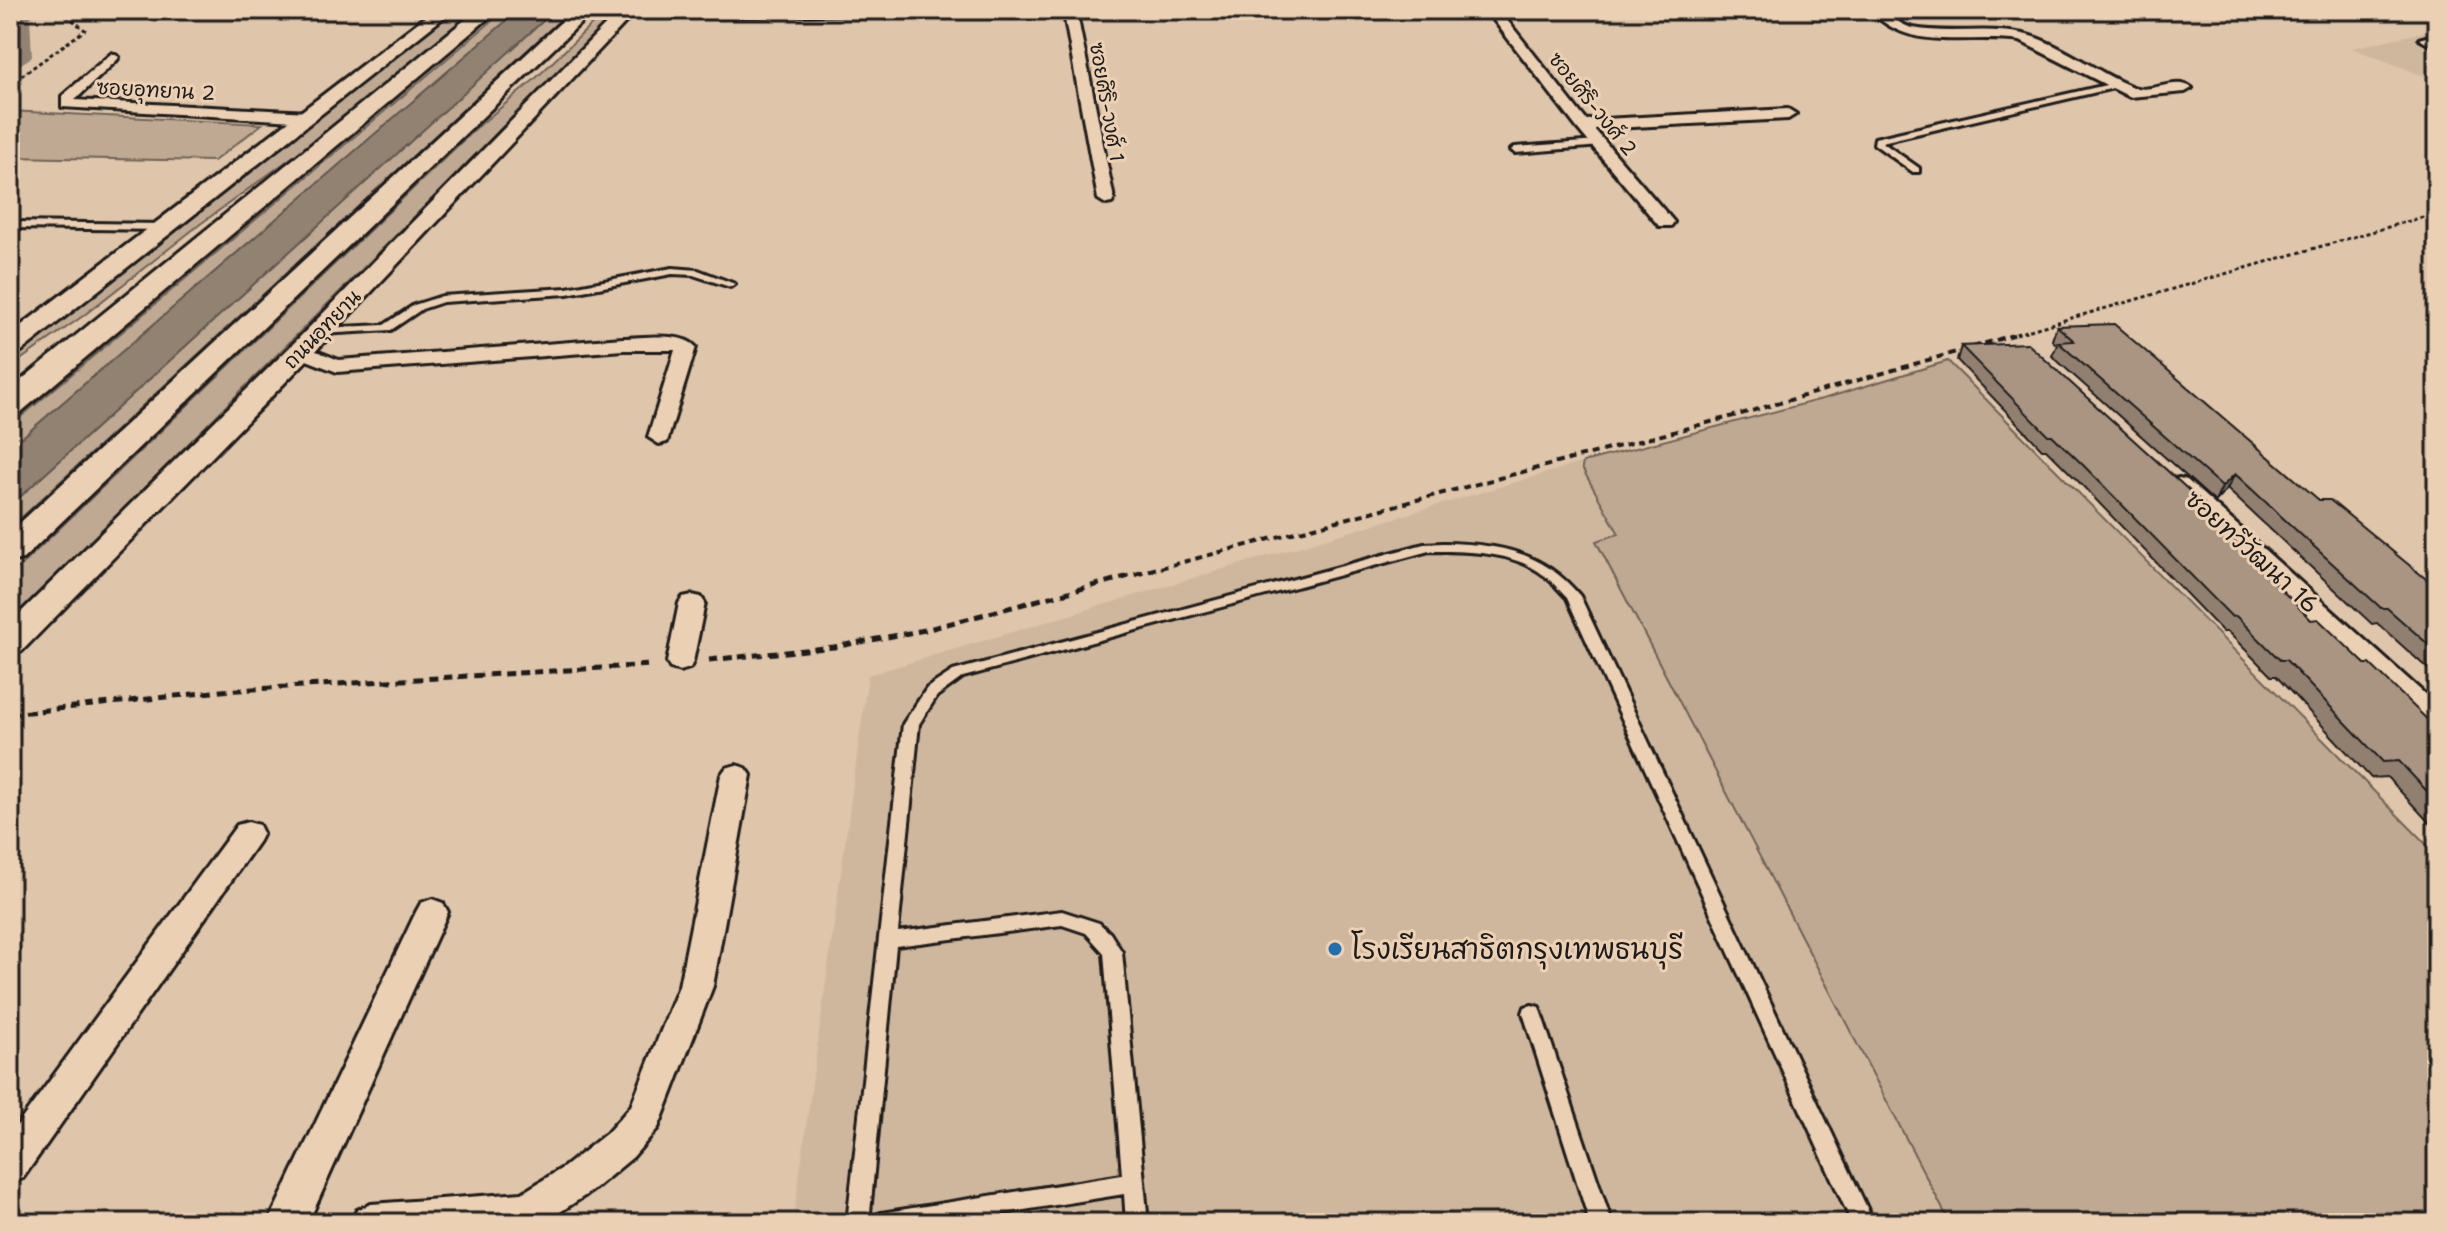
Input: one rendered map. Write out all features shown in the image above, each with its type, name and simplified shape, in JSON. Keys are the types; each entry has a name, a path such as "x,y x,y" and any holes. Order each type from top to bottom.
{"main road":[{"path":"10,405 489,10"},
{"path":"10,551 576,19 618,11"},
{"path":"10,372 174,269"}],"street":[{"path":"10,347 445,10"},
{"path":"618,11 861,10"},
{"path":"926,10 1095,10"},
{"name":"ซอยศิริ-วงศ์ 2","path":"1492,10 1582,125 1665,222"},
{"path":"1876,10 1901,29 1912,32 1942,36 2000,34 2024,38 2115,85 2144,95 2185,88"},
{"name":"ถนนอุทยาน","path":"10,643 321,331 618,11"},
{"name":"ซอยศิริ-วงศ์ 1","path":"1070,11 1106,199"},
{"name":"ซอยอุทยาน 2","path":"112,57 67,99 67,104 310,117"},
{"path":"1582,125 1788,114"},
{"path":"301,351 337,366 623,344 677,344 686,347 659,437"},
{"name":"ซอยทวีวัฒนา 16","path":"2159,467 2437,721"},
{"path":"680,662 692,603"},
{"path":"371,1223 535,1217 620,1145 645,1116 696,986 736,775"},
{"path":"10,1166 248,833"},
{"path":"288,1223 432,912"}],"lane":[{"path":"2437,36 2423,39 2437,47"},
{"path":"1916,170 1878,144 1878,140 2115,85"},
{"path":"1515,150 1598,144"},
{"path":"10,225 165,227"},
{"path":"321,331 387,328 418,307 442,299 567,291 672,271 694,272 730,284"},
{"path":"858,1223 911,724 932,692 958,674 1429,547 1463,546 1503,553 1544,568 1573,596 1863,1223"},
{"path":"888,940 1062,918 1084,922 1104,936 1113,952 1137,1223"},
{"path":"1532,1013 1601,1223"},
{"path":"881,1223 1132,1183"}],"path":[{"path":"10,84 85,30 60,10"},
{"path":"1237,10 1239,15 1258,23"},
{"path":"10,714 221,691 680,662 834,647 939,626 1741,414 2437,213"}],"shaded area":[{"path":"455,10 478,10 320,137 199,225 83,316 10,367 10,360"},
{"path":"505,10 519,10 10,448 10,426"},
{"path":"519,10 555,10 10,506 10,448"},
{"path":"555,10 571,10 10,528 10,506"},
{"path":"607,10 620,10 10,623 10,576 475,129 535,79"},
{"path":"2437,29 2437,81 2352,48"},
{"path":"10,111 262,124 214,161 10,157"},
{"path":"1948,361 2437,855 2437,1223 1950,1223 1596,541 1619,534 1582,468 1583,462 1826,398"},
{"name":"โรงเรียนสาธิตกรุงเทพธนบุรี","path":"1583,462 1582,468 1984,1223 793,1223 868,675"}],"building":[{"path":"2114,324 2319,500 2330,500 2437,588 2437,652 2387,608 2381,608 2235,474 2222,487 2058,342 2074,341 2057,326"},
{"path":"2027,343 2205,505 2202,509 2311,620 2318,619 2437,729 2437,802 2399,761 2383,762 2286,660 2280,660 2236,616 2232,617 1961,346"}],"waterway":[{"path":"10,65 22,57 21,16 30,10"}],"place":[{"name":"โรงเรียนสาธิตกรุงเทพธนบุรี","path":"1335,949"}]}
